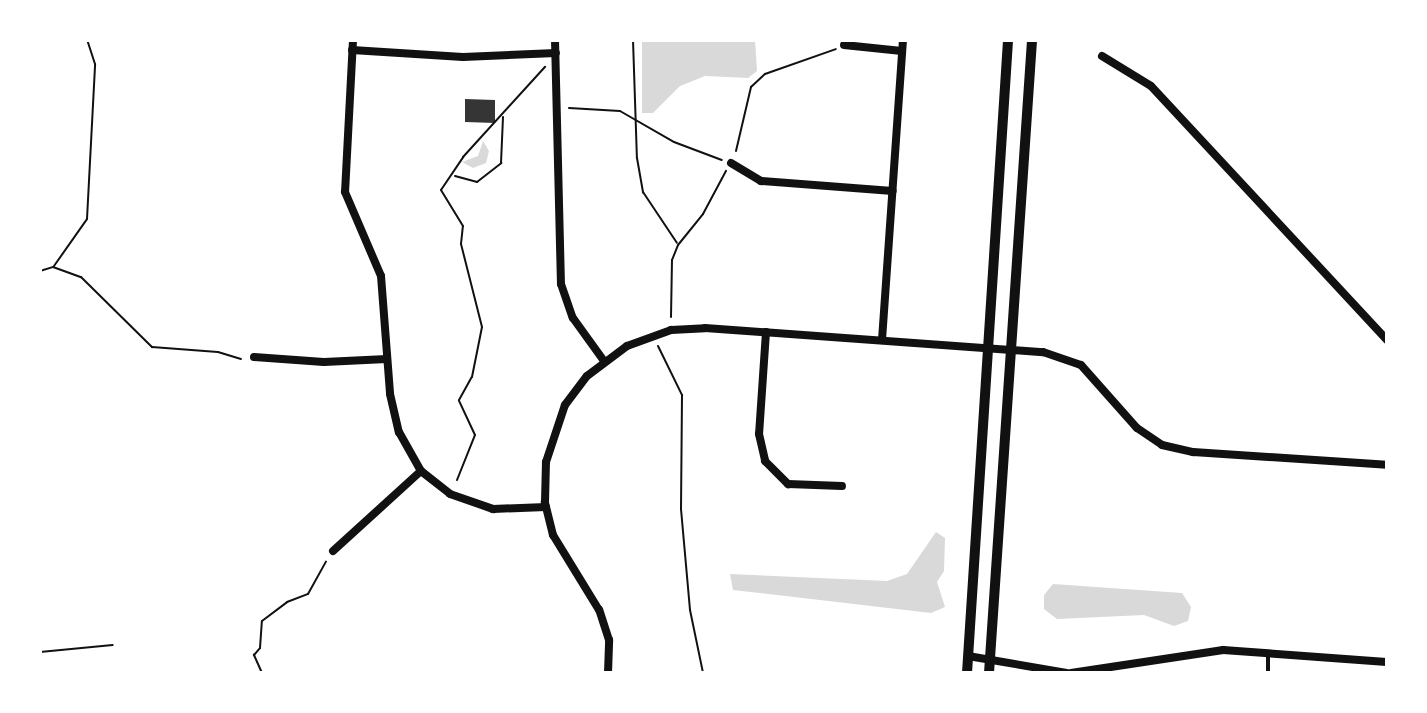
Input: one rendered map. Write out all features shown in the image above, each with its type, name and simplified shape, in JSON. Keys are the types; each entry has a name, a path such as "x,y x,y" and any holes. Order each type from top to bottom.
{"street":[{"path":"353,40 344,177 354,220 381,276 393,416 421,471 471,503 515,511 546,507"},
{"path":"555,40 561,284 573,318 604,361"},
{"path":"882,340 903,40"},
{"path":"967,673 1008,40"},
{"path":"989,673 1032,40"},
{"path":"844,45 902,51"},
{"path":"352,50 463,57 556,53"},
{"path":"1102,56 1151,86 1387,340"},
{"path":"731,163 761,181 893,191"},
{"path":"608,673 605,626 561,555 546,507 546,462 552,434 574,391 604,361 650,336 671,330 766,332 986,346 1061,356 1081,365 1137,428 1162,445 1193,452 1387,465"},
{"path":"766,332 759,434 765,461 788,484 842,486"},
{"path":"254,357 324,362 387,359"},
{"path":"333,551 421,471"},
{"path":"968,656 1069,673 1204,651 1387,662"}],"lane":[{"path":"1268,654 1268,673"}],"path":[{"path":"40,271 53,267 87,219 95,73 87,40"},
{"path":"633,40 643,192 678,245"},
{"path":"671,330 672,260 678,245 703,214 731,163 741,141 751,87 765,74 844,45"},
{"path":"457,480 475,435 459,400 472,377 482,327 461,244 463,226 441,190 454,175 463,157 503,117 556,53"},
{"path":"558,107 620,111 637,122 731,163"},
{"path":"454,175 477,182 501,163 503,117"},
{"path":"53,267 100,291 129,329 152,347 254,357"},
{"path":"650,336 664,352 682,395 681,509 690,610 703,673"},
{"path":"262,673 254,655 260,648 262,621 287,602 308,594 333,551"},
{"path":"40,652 113,645"}],"shaded area":[{"path":"642,40 755,40 757,71 748,78 705,76 680,86 653,113 642,113"},
{"path":"483,141 489,151 486,163 473,168 462,162 478,156"},
{"path":"936,532 945,538 944,571 937,582 945,607 931,613 733,590 730,574 887,581 907,574"},
{"path":"1053,584 1182,593 1191,607 1188,621 1174,626 1144,615 1057,619 1044,609 1044,595"}],"building":[{"path":"465,99 495,100 495,123 465,122"}]}
